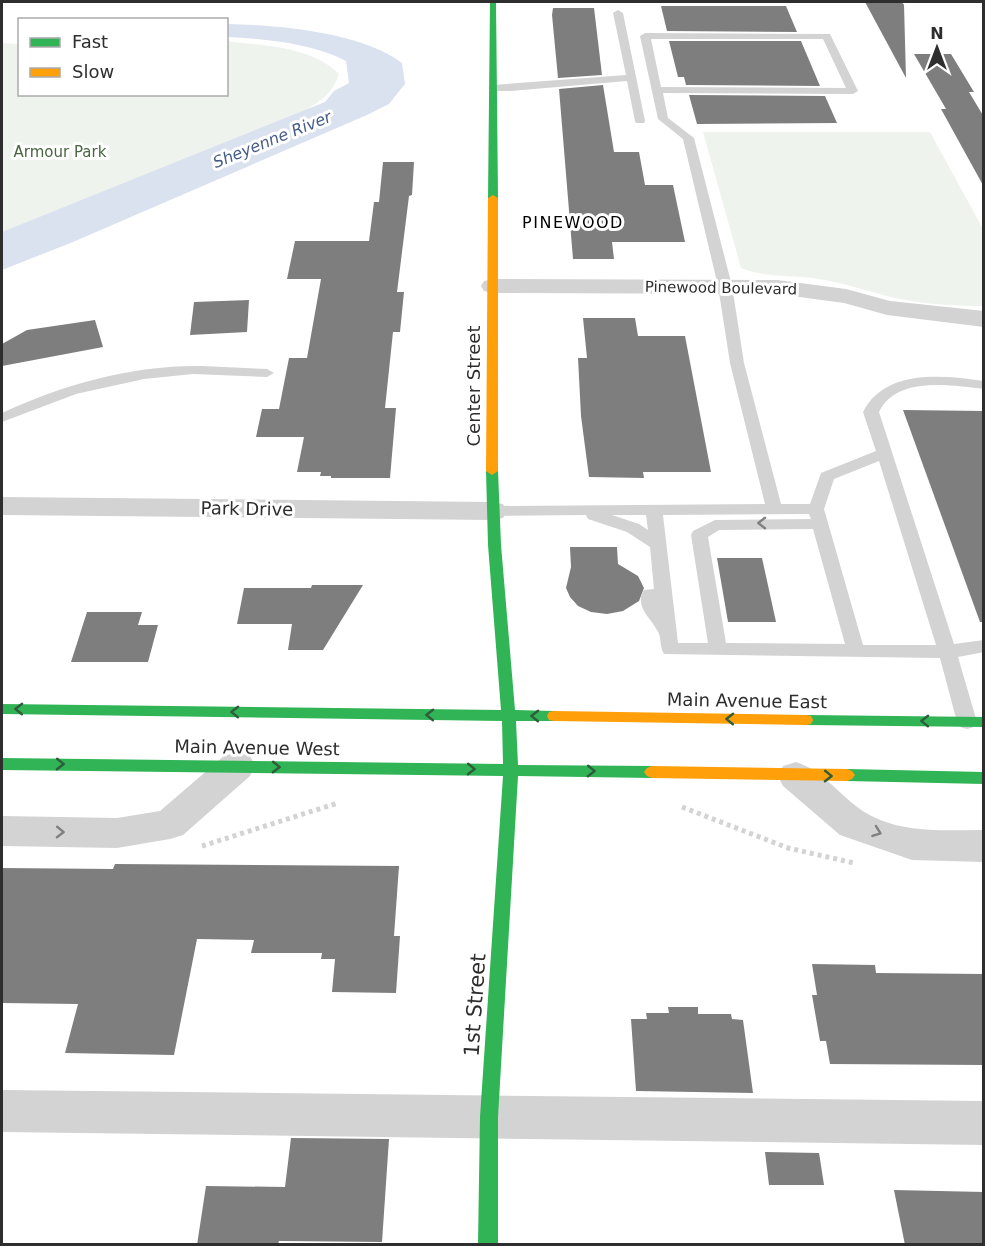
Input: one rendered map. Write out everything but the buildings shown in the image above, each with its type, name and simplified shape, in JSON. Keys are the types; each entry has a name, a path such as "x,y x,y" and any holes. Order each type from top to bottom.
{"main road":[{"name":"Center Street","path":"493,2 492,511 510,716 511,769"},
{"name":"Main Avenue West","path":"2,709 510,716"},
{"name":"Main Avenue East","path":"510,716 975,722"},
{"name":"Main Avenue West","path":"2,764 511,769"},
{"path":"511,769 984,778"},
{"name":"1st Street","path":"488,1245 489,1117 511,769"}],"street":[{"name":"Pinewood Boulevard","path":"493,286 777,287 813,291 897,309 984,319"},
{"name":"Park Drive","path":"2,506 492,511"},
{"path":"2,831 117,833 170,824 237,766"},
{"path":"796,776 853,824 912,845 984,846"},
{"path":"2,1111 984,1124"}],"lane":[{"path":"618,13 640,121"},
{"path":"657,90 853,91 827,36 645,36 663,119 688,138 725,286 737,363 774,509"},
{"path":"493,88 530,88 603,78 631,78"},
{"path":"2,418 41,400 135,376 196,370 267,372"},
{"path":"975,722 947,652 871,412 873,401 883,392 900,386 948,382 984,385"},
{"path":"856,651 818,517 827,476 884,453"},
{"path":"492,511 774,509 818,517"},
{"path":"654,510 670,649 947,652 984,645"},
{"path":"580,511 633,528 658,547"},
{"path":"718,649 699,535 715,525 818,517"},
{"path":"658,547 648,567 649,587 652,611 667,629"}],"path":[{"path":"675,804 795,850 832,861 865,864"}],"green space":[{"name":"Armour Park","path":"228,41 271,46 301,53 328,65 339,74 326,96 304,111 2,235 2,43 18,44 18,96 228,96"},
{"path":"703,132 930,132 983,229 983,306 914,301 828,281 769,275 741,268"}],"water":[{"name":"Sheyenne River","path":"228,24 318,32 364,44 385,52 402,63 405,84 389,104 367,115 73,242 2,270 2,232 325,102 334,91 349,83 346,61 318,50 273,41 228,37"}],"traffic: fast":[{"path":"493,2 493,198"},
{"path":"488,1244 489,1117 511,769 492,471"},
{"path":"2,709 554,716"},
{"path":"806,720 984,722"},
{"path":"2,764 652,772"},
{"path":"847,775 984,778"}],"traffic: slow":[{"path":"492,471 493,198"},
{"path":"554,716 806,720"},
{"path":"652,772 847,775"}],"district":[{"name":"PINEWOOD","path":"573,222"}]}
